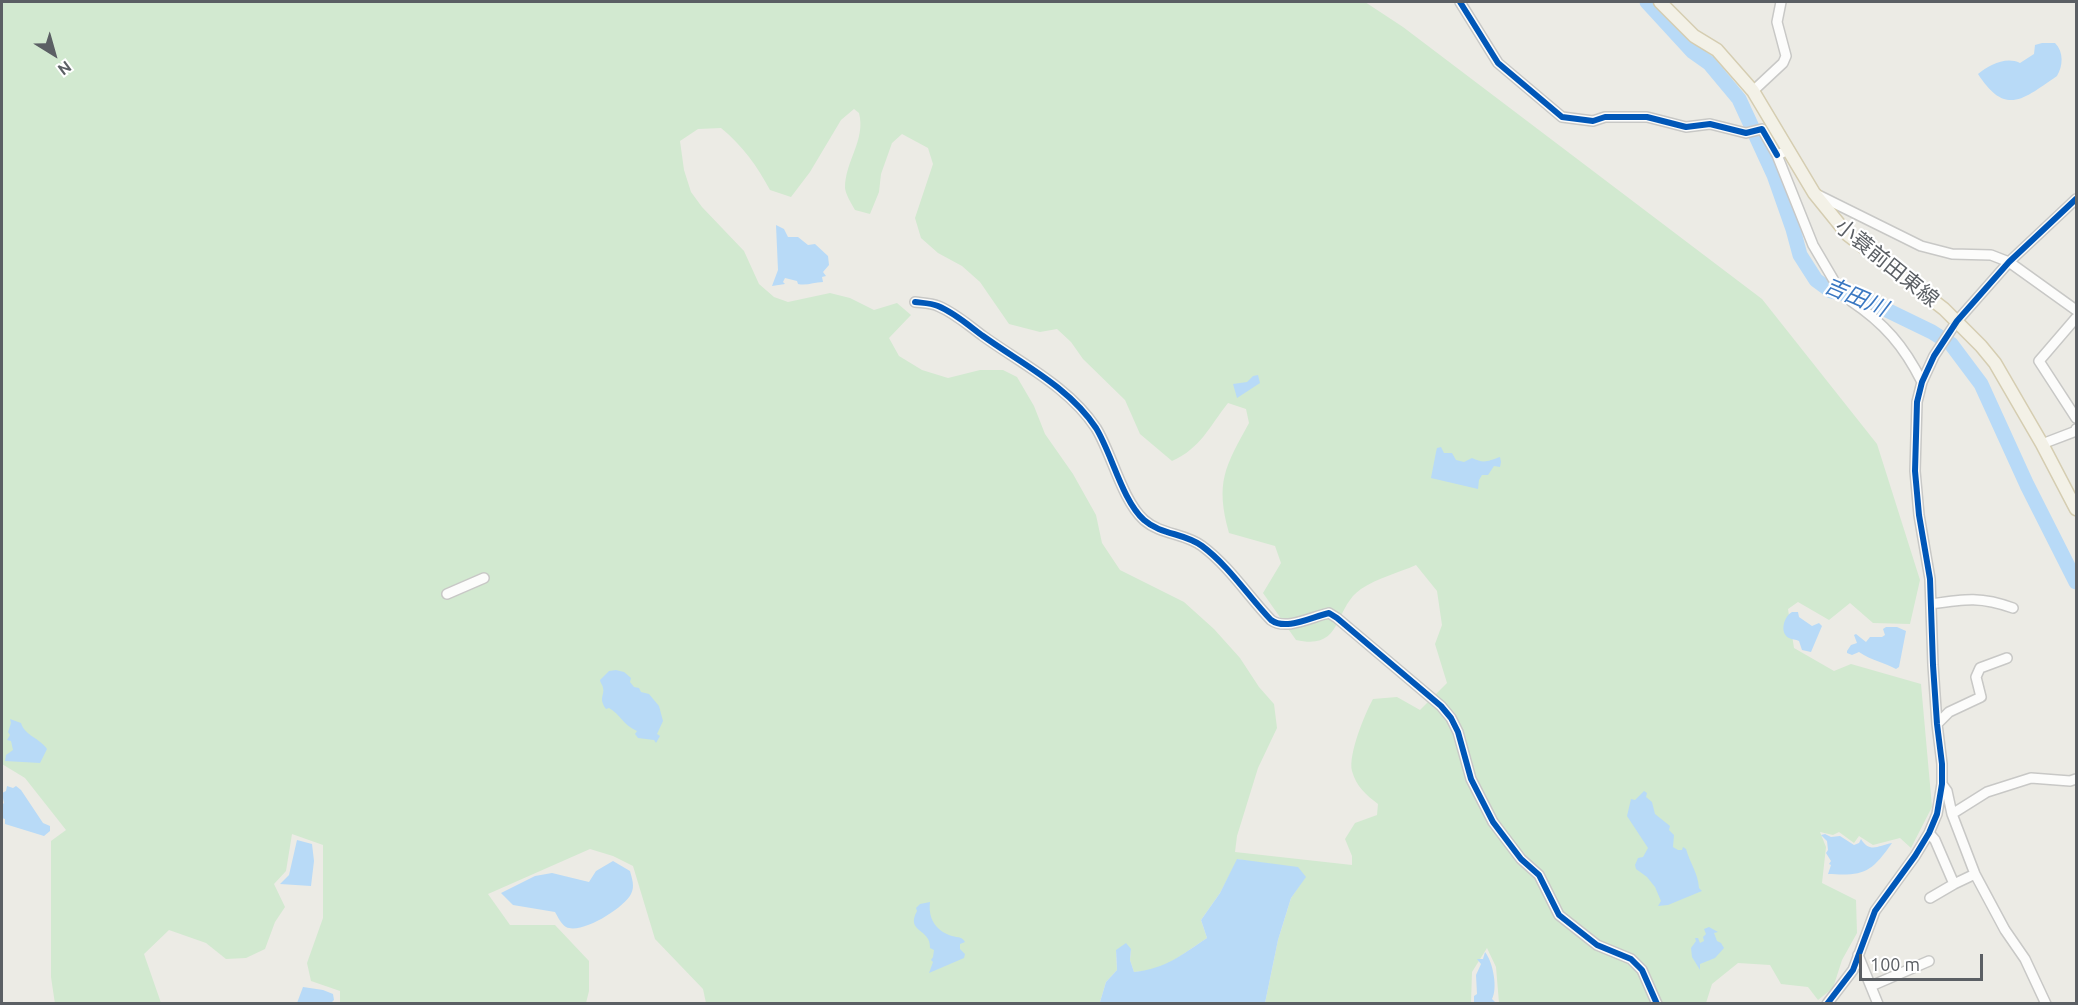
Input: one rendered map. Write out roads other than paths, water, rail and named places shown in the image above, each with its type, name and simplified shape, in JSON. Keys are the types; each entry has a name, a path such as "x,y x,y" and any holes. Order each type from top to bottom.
{"main road":[{"name":"小蓑前田東線","path":"1660,2 1694,36 1717,50 1754,91 1782,152 1848,235 1957,321 1995,363 2042,444 2076,509"}],"street":[{"path":"1460,2 1498,63 1562,117 1593,121 1605,117 1647,117 1686,126 1710,124 1746,133 1762,129 1782,152 1813,245 1833,279"},
{"path":"1754,91 1783,63 1786,56 1777,22 1781,2"},
{"path":"1814,193 1921,246 1952,254 1991,255 2009,262 2076,310"},
{"path":"1827,1004 1853,970 1875,911 1929,833 1937,814 1942,784 1930,579 1919,515 1915,471 1917,402 1922,382 1934,356 1957,321 2009,262 2076,199"},
{"path":"1851,300 1885,327 1906,353 1922,382"},
{"path":"915,302 935,305 953,313 1078,404 1096,428 1131,504 1143,519 1156,528 1202,546 1239,583 1271,620 1277,624 1289,625 1306,618 1329,613 1441,706 1451,718 1458,732 1471,779 1487,813 1521,859 1539,875 1559,915 1597,945 1631,959 1642,970 1657,1004"},
{"path":"2076,318 2039,361 2076,418"},
{"path":"2042,444 2076,431 2076,429"},
{"path":"447,594 484,578"},
{"path":"1931,604 1970,599 1996,602 2013,608"},
{"path":"1937,724 1949,712 1982,698 1976,677 1980,669 2007,658"},
{"path":"1952,814 1987,792 2031,778 2070,781 2076,779"},
{"path":"1942,784 1947,791 1952,814 1974,874 2005,930 2025,959 2046,1004"},
{"path":"1929,833 1935,840 1954,884"},
{"path":"1930,898 1974,874"},
{"path":"1858,955 1878,1004"},
{"path":"1871,986 1929,961"}],"water":[{"path":"2055,43 2058,47 2062,59 2060,68 2057,76 2024,97 2006,100 1997,96 1978,74 2003,61 2020,63 2034,54 2035,45"},
{"path":"776,225 784,229 788,237 798,237 808,245 815,244 828,256 829,265 823,272 826,276 822,277 823,282 798,284 797,281 785,278 783,282 785,284 772,286 778,270"},
{"path":"1258,375 1260,383 1237,398 1233,384 1247,382 1253,376"},
{"path":"1441,447 1444,453 1452,453 1456,460 1464,462 1472,458 1489,461 1500,457 1500,467 1494,466 1488,475 1482,475 1478,489 1431,478 1437,448"},
{"path":"1792,612 1798,612 1799,617 1812,626 1819,623 1822,626 1811,652 1802,650 1799,641 1789,638 1784,632 1785,621"},
{"path":"1897,627 1906,631 1899,667 1896,669 1859,652 1852,655 1847,653 1851,645 1857,643 1854,635 1856,634 1866,642 1870,637 1885,635 1883,629"},
{"path":"609,671 624,672 631,678 630,682 634,687 649,694 659,706 663,721 656,743 654,740 638,738 635,734 637,731 628,726 613,710 606,709 602,699 603,687 600,680"},
{"path":"10,719 21,723 26,731 47,749 40,763 5,761 6,755 13,750 11,741 7,740 10,735 8,732"},
{"path":"7,786 13,788 16,786 21,790 43,823 50,826 50,831 44,836 5,824 5,819 2,818 4,803 2,793 6,791"},
{"path":"1644,791 1647,793 1646,797 1652,802 1655,814 1670,826 1669,830 1674,835 1673,847 1678,850 1682,850 1683,847 1686,849 1702,891 1668,905 1658,906 1661,901 1655,887 1636,869 1635,865 1638,858 1643,857 1648,848 1627,816 1631,799 1635,800"},
{"path":"1821,835 1831,837 1840,836 1854,845 1861,839 1864,844 1871,847 1892,843 1878,861 1866,870 1850,874 1828,874 1831,861 1826,853 1827,841"},
{"path":"297,840 312,844 314,861 311,886 280,884 289,875"},
{"path":"1237,859 1298,867 1306,877 1291,898 1278,940 1265,1003 1097,1003 1100,1002 1106,982 1117,970 1116,950 1126,943 1131,949 1130,960 1134,972 1156,968 1181,956 1207,938 1201,920 1220,893"},
{"path":"613,861 630,871 633,885 631,894 611,913 582,927 566,927 555,912 513,905 501,893 535,876 552,873 589,882 596,871"},
{"path":"930,902 930,914 934,924 946,934 964,940 965,942 960,944 960,949 965,954 964,958 929,973 934,950 930,948 927,937 916,927 914,918 916,908 920,904"},
{"path":"1709,927 1718,932 1714,933 1717,941 1724,948 1715,958 1700,964 1700,970 1692,957 1691,948 1696,941 1695,938 1698,938 1700,943 1704,941 1703,937 1706,934 1704,929"},
{"path":"1485,952 1492,968 1495,988 1492,999 1496,1003 1474,1003 1474,996 1477,994 1476,975 1481,964 1477,959 1483,959"},
{"path":"303,987 333,994 334,1000 331,1003 297,1003"}],"waterway":[{"name":"吉田川","path":"1647,2 1692,51 1709,63 1739,99 1774,175 1800,255 1816,280 1831,291 1862,298 1932,332 1951,344 1981,384 2027,485 2076,582"}]}
